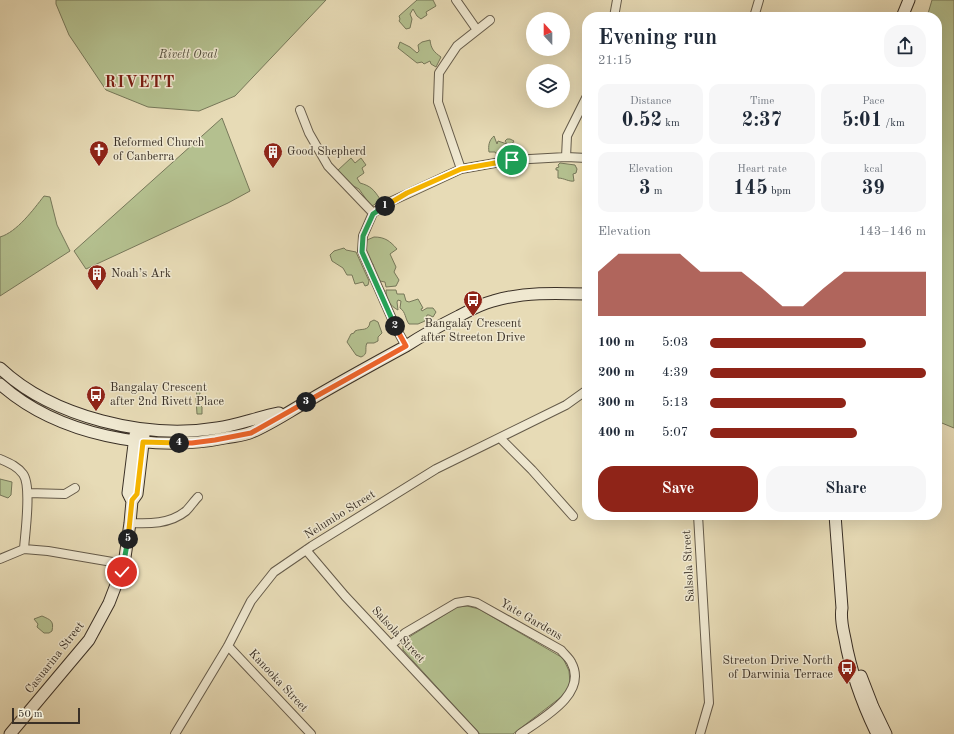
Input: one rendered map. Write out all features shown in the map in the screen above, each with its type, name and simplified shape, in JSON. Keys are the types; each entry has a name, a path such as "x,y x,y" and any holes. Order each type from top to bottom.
{"street":[{"path":"456,0 477,30"},
{"path":"615,12 617,0"},
{"path":"755,12 759,0"},
{"path":"904,12 909,0"},
{"path":"461,169 438,102 439,73 457,46 490,20"},
{"path":"566,157 567,136 582,106"},
{"path":"300,110 309,133 328,166 373,214"},
{"path":"406,346 396,328 362,252 363,236 373,214 392,201 461,169 512,160 566,157 582,158"},
{"path":"0,384 18,398 50,418 118,439 160,443 192,443 251,433 406,346 429,331 470,310 492,301 526,295 552,293 582,294"},
{"path":"0,368 26,388 49,402 94,420 118,426 160,430 217,428 291,410"},
{"name":"Nelumbo Street","path":"175,734 228,646 251,600 274,572 306,550 436,469 566,405 582,394"},
{"name":"Casuarina Street","path":"10,734 89,640 109,602 124,564 132,500 128,493 139,441 140,428"},
{"path":"500,438 532,470 572,516"},
{"path":"0,459 14,465 24,475 28,492 24,549"},
{"path":"28,492 65,494 75,488"},
{"path":"130,523 148,524 169,520 185,511 198,497"},
{"name":"Salsola Street","path":"698,520 709,703 700,734"},
{"path":"835,520 842,608 841,616 848,658 859,694 877,734"},
{"path":"0,559 24,549 48,551 124,564"},
{"name":"Salsola Street","path":"306,550 345,596 474,734"},
{"name":"Yate Gardens","path":"391,645 405,633 456,603 468,601 478,603 560,650 571,662 575,676 573,688 567,699 520,734"},
{"path":"842,608 846,615 851,641 862,680 886,734"},
{"name":"Kanooka Street","path":"228,646 312,734"}],"green space":[{"name":"Rivett Oval","path":"56,0 326,0 235,96 199,111 148,107 106,90 69,35 56,4"},
{"path":"417,0 433,0 436,6 426,12 427,15 421,19 417,16 413,9 410,14 412,19 410,28 406,29 399,21 399,16"},
{"path":"932,0 954,0 954,428 942,423 942,12 928,12"},
{"path":"430,40 433,50 441,57 436,67 431,64 430,61 424,64 422,62 417,63 398,48 400,42 410,47 417,53 419,51 418,45 422,42"},
{"path":"222,118 250,191 228,203 86,269 74,251"},
{"path":"494,136 497,144 498,141 507,144 505,141 507,139 514,141 511,145 513,143 515,144 517,150 511,152 504,149 504,153 500,156 498,156 495,152 489,152 489,143"},
{"path":"351,158 355,163 361,158 366,165 362,168 364,173 357,178 360,183 372,189 380,199 374,205 371,206 359,189 344,181 337,171"},
{"path":"560,163 575,165 577,169 576,173 573,174 574,181 558,178 558,170 556,170 556,168 559,167 558,165"},
{"path":"44,196 50,197 57,225 70,251 0,296 0,237 18,226 30,214"},
{"path":"374,237 387,240 397,249 390,254 396,267 394,272 399,280 396,286 386,287 385,282 378,280 374,276 373,264 370,262 363,244 367,240"},
{"path":"344,248 346,250 356,252 369,281 368,285 365,286 363,282 355,284 352,275 347,275 343,268 332,261 330,255 334,251"},
{"path":"386,290 396,290 397,294 404,294 406,301 409,302 418,299 423,308 421,309 422,311 427,308 433,308 436,312 433,317 427,315 425,321 418,324 409,324 400,308 401,301 398,300 397,302 398,310 389,302"},
{"path":"374,320 378,322 382,333 378,337 378,341 374,343 367,343 366,353 363,356 361,357 356,355 347,342 351,334 357,330 368,327 370,322"},
{"path":"197,386 199,386 200,394 198,396 199,404 202,407 202,414 197,414"},
{"path":"0,479 12,482 11,495 8,498 0,495"},
{"path":"467,606 479,609 563,658 569,671 570,683 565,694 513,734 480,734 403,650 403,645 406,639 457,607"},
{"path":"42,616 50,620 53,625 52,631 49,633 44,633 37,627 38,624 34,619"}],"place":[{"name":"Reformed Church of Canberra","path":"99,167"},
{"name":"Good Shepherd","path":"273,169"},
{"name":"Noah’s Ark","path":"97,291"},
{"name":"Bangalay Crescent after Streeton Drive","path":"473,317"},
{"name":"Bangalay Crescent after 2nd Rivett Place","path":"96,412"},
{"name":"Streeton Drive North of Darwinia Terrace","path":"847,685"}],"district":[{"name":"RIVETT","path":"140,83"}],"route":[{"path":"122,572 132,500 137,494 143,442 192,443 251,433 406,346 396,328 362,252 363,236 373,214 392,201 461,169 512,160"}]}
